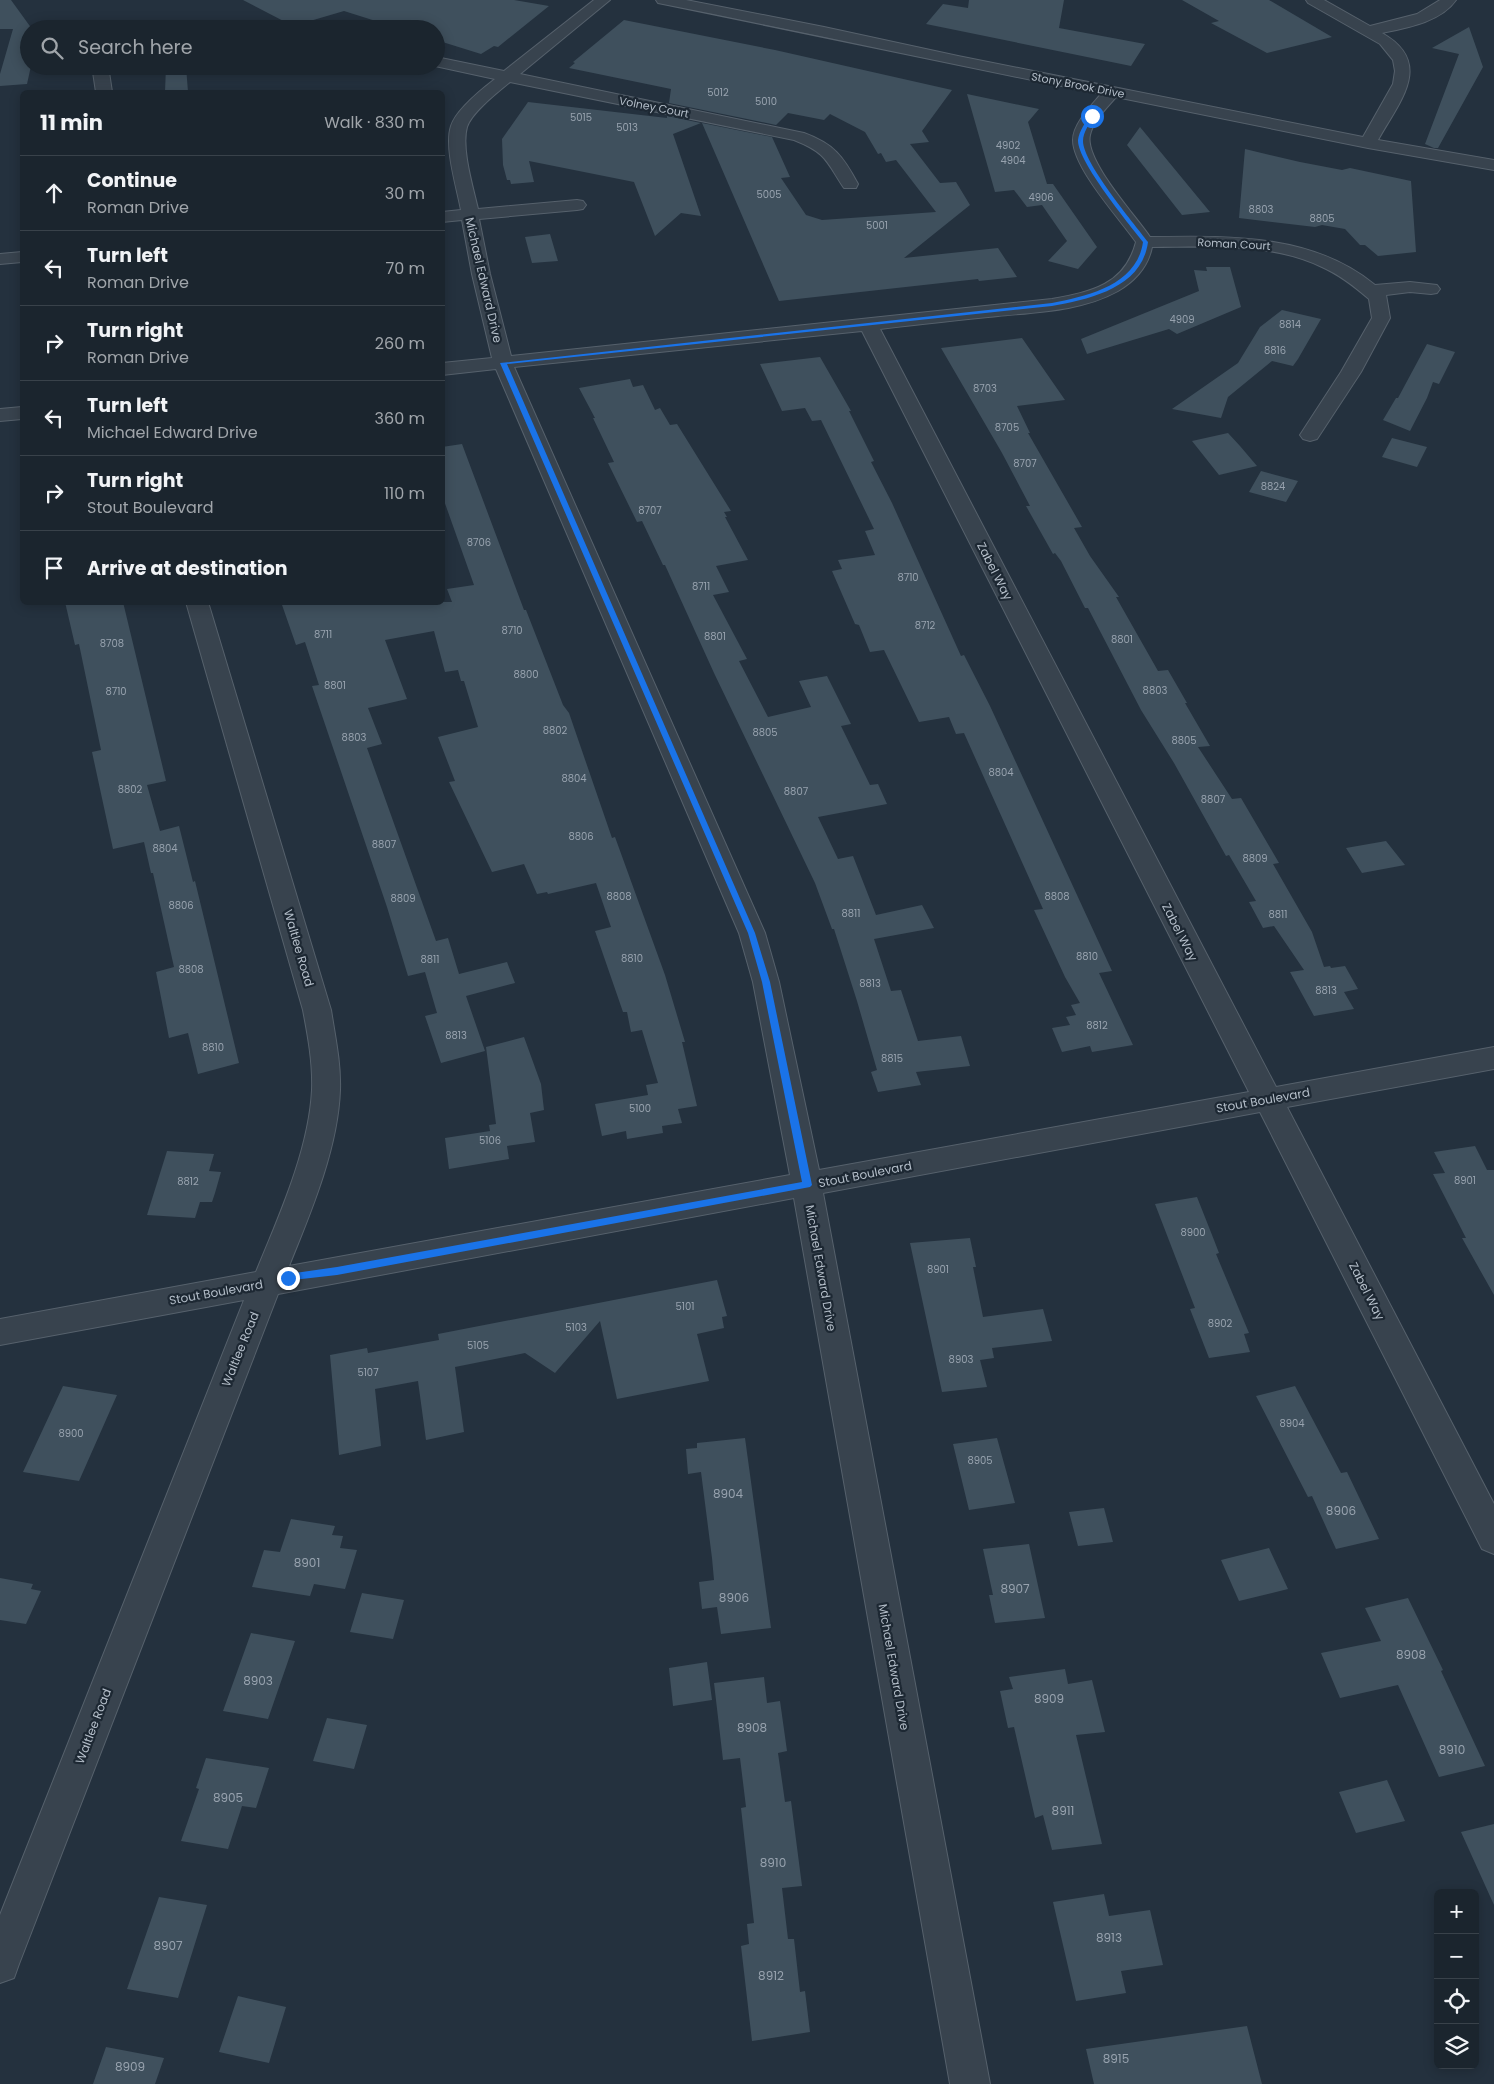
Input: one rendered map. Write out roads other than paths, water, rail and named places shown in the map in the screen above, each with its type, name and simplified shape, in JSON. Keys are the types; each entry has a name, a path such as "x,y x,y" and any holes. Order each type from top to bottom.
{"street":[{"name":"Michael Edward Drive","path":"603,0 507,76 471,109 459,126 457,144 469,215 503,363 752,933 766,982 807,1185 810,1211 970,2084"},
{"name":"Stony Brook Drive","path":"663,0 815,29 1112,92 1368,143 1494,165"},
{"path":"1313,0 1369,31 1393,47 1401,59 1404,73 1401,84 1368,143"},
{"path":"1369,31 1406,22 1428,14 1449,0"},
{"name":"Volney Court","path":"445,64 798,136 829,150 837,159 850,184"},
{"path":"101,75 104,90"},
{"path":"445,369 1052,305 1092,296 1115,286 1128,276 1144,254 1145,242 1099,179 1083,151 1080,140 1092,116 1112,92"},
{"path":"445,217 577,205"},
{"name":"Roman Court","path":"1145,242 1247,243 1284,247 1331,264 1372,291"},
{"path":"0,259 20,257"},
{"path":"1372,291 1410,287 1431,289"},
{"path":"1310,435 1351,372 1381,318 1378,298 1372,291"},
{"name":"Zabel Way","path":"868,324 1494,1538"},
{"path":"0,415 20,413"},
{"name":"Waltlee Road","path":"0,1964 249,1324 278,1259 317,1147 324,1118 325,1062 317,1010 198,605"},
{"name":"Stout Boulevard","path":"0,1332 1494,1058"}]}
